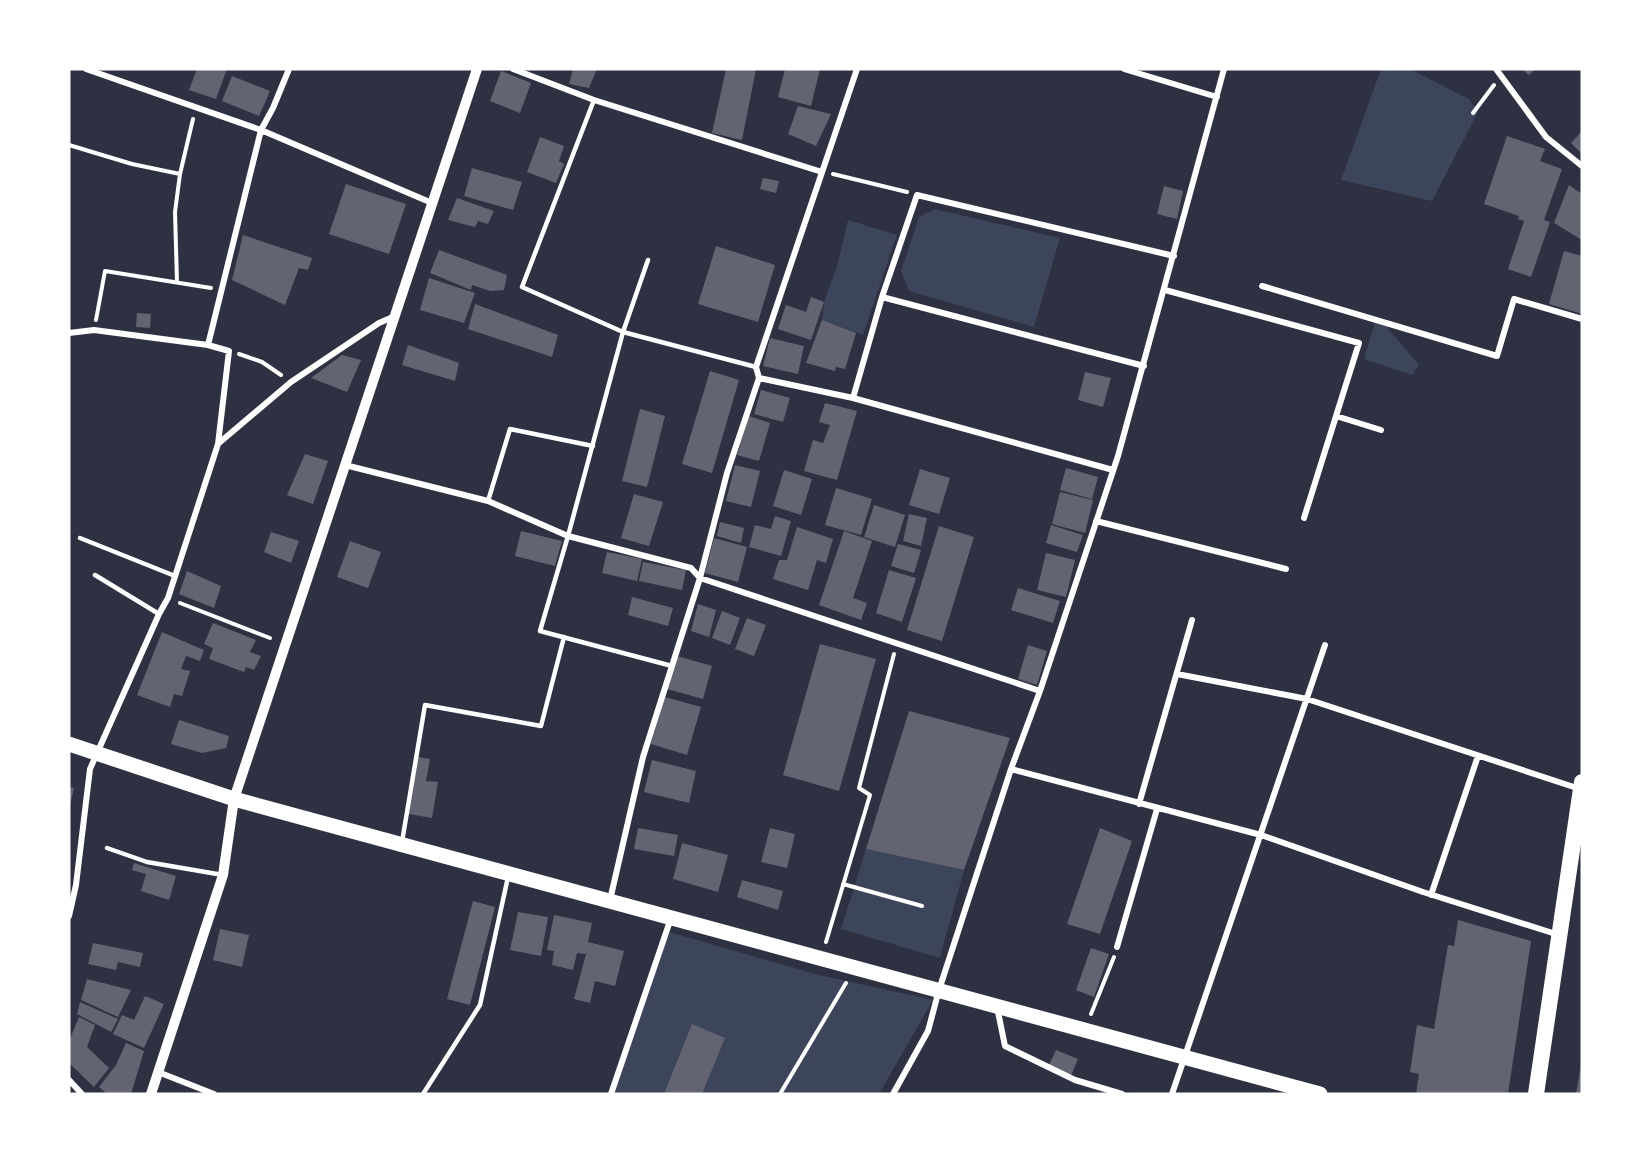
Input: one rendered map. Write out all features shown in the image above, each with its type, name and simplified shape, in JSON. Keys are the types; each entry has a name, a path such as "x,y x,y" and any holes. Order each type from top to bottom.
{"highway":[{"path":"1536,1094 1581,785"}],"main road":[{"path":"69,744 234,799 1320,1094"}],"street":[{"path":"86,69 261,130 432,203"},
{"path":"208,345 261,130 290,69"},
{"path":"152,1094 222,875 234,799 477,69"},
{"path":"513,69 594,99 822,172"},
{"path":"610,901 643,757 699,578 727,473 759,378 756,367 857,69"},
{"path":"1124,69 1217,97"},
{"path":"893,1094 928,1031 939,990 1011,769 1040,691 1113,470 1144,366 1224,69"},
{"path":"1496,69 1546,137 1582,166"},
{"path":"853,398 882,297 917,195 1174,256"},
{"path":"1262,286 1497,356 1514,299 1582,319"},
{"path":"1165,290 1359,343 1304,518"},
{"path":"882,297 1144,366"},
{"path":"218,444 291,382 379,323 396,315"},
{"path":"69,333 94,330 208,345 229,351 218,444 168,598 97,753 89,777 69,916"},
{"path":"759,378 853,398 1113,470"},
{"path":"1336,416 1381,430"},
{"path":"345,465 488,501 568,536 691,568 699,578 1040,691"},
{"path":"1096,521 1286,569"},
{"path":"1139,804 1192,620"},
{"path":"1172,1094 1325,645"},
{"path":"1178,674 1307,699 1478,756 1581,785"},
{"path":"1431,895 1478,756"},
{"path":"1011,769 1261,835 1431,895 1558,935"},
{"path":"1117,947 1157,809"},
{"path":"611,1094 671,918"},
{"path":"996,1006 1005,1046 1075,1080 1122,1094"},
{"path":"158,1072 214,1094"},
{"path":"69,1080 82,1094"}],"lane":[{"path":"594,99 522,287 623,332 756,367"},
{"path":"648,260 623,332 540,631 672,666"},
{"path":"488,501 510,429 593,446"},
{"path":"80,538 175,576"},
{"path":"95,575 159,614"},
{"path":"401,844 425,705 541,726 564,637"},
{"path":"107,848 147,862 222,875"},
{"path":"423,1094 480,1005 509,873"}],"path":[{"path":"1473,113 1493,86 1503,82"},
{"path":"177,282 175,212 180,174 195,106"},
{"path":"69,145 132,164 180,174"},
{"path":"822,172 917,195"},
{"path":"94,330 105,271 221,290"},
{"path":"229,351 262,362 291,382"},
{"path":"168,598 270,638"},
{"path":"826,942 870,795 859,788 896,645"},
{"path":"843,884 922,906"},
{"path":"1091,1015 1117,947"},
{"path":"780,1094 846,982"}],"shaded area":[{"path":"1381,69 1410,69 1469,99 1478,112 1432,201 1341,180"},
{"path":"934,209 1060,238 1034,327 909,291 901,271 919,217"},
{"path":"848,220 897,235 863,335 822,320 824,302 837,266"},
{"path":"1375,322 1386,326 1419,365 1412,375 1364,359"},
{"path":"866,849 964,870 940,958 841,929"},
{"path":"666,931 819,975 933,1000 879,1094 611,1094"}],"building":[{"path":"197,69 227,69 216,99 189,90"},
{"path":"573,69 597,69 589,88 569,84"},
{"path":"726,69 756,69 742,140 712,133"},
{"path":"785,69 820,69 811,106 778,97"},
{"path":"1522,69 1535,69 1529,75"},
{"path":"501,71 531,83 520,113 490,101"},
{"path":"232,76 270,91 259,116 222,101"},
{"path":"798,106 831,114 816,146 788,134"},
{"path":"1582,131 1582,154 1571,143"},
{"path":"1507,136 1545,149 1540,161 1562,169 1544,220 1550,222 1531,277 1508,269 1524,221 1518,219 1519,216 1484,204"},
{"path":"540,137 564,146 559,161 564,164 556,183 527,172"},
{"path":"472,168 522,182 513,210 464,196"},
{"path":"763,178 779,181 776,193 760,189"},
{"path":"346,184 406,204 389,254 329,234"},
{"path":"1569,185 1582,194 1582,240 1554,223"},
{"path":"1164,186 1183,191 1177,219 1157,214"},
{"path":"457,198 494,211 488,224 478,221 475,227 448,220"},
{"path":"243,235 312,258 308,270 299,268 285,305 232,280"},
{"path":"716,246 775,265 758,322 698,304"},
{"path":"439,250 507,275 504,290 490,291 472,285 471,290 430,273"},
{"path":"1564,251 1582,256 1582,314 1549,304"},
{"path":"429,278 475,293 464,323 420,310"},
{"path":"811,297 824,302 811,340 778,329 786,305 806,312"},
{"path":"475,304 558,335 552,357 468,329"},
{"path":"137,313 151,314 150,328 136,327"},
{"path":"822,320 856,333 845,369 836,367 835,371 806,363"},
{"path":"770,338 804,346 798,374 763,366"},
{"path":"408,345 459,363 455,381 402,365"},
{"path":"342,355 361,360 347,392 311,378"},
{"path":"710,371 739,380 712,473 682,464"},
{"path":"1085,372 1111,378 1103,407 1078,400"},
{"path":"761,390 790,398 783,422 754,414"},
{"path":"825,403 857,411 837,480 804,471 813,440 823,443 830,425 819,422"},
{"path":"640,409 665,416 647,487 622,481"},
{"path":"749,416 770,423 759,461 737,455"},
{"path":"305,454 328,461 313,504 287,495"},
{"path":"735,465 760,471 751,507 726,501"},
{"path":"1066,468 1098,477 1092,499 1060,490"},
{"path":"920,469 950,478 939,514 909,505"},
{"path":"784,470 812,479 801,515 773,506"},
{"path":"836,488 872,499 861,535 825,525"},
{"path":"1060,492 1093,500 1085,533 1052,524"},
{"path":"634,494 663,502 649,546 621,538"},
{"path":"874,505 905,515 895,547 864,537"},
{"path":"909,514 927,518 921,546 903,541"},
{"path":"775,516 791,521 781,556 749,547 755,525 771,529"},
{"path":"720,522 744,528 741,543 717,536"},
{"path":"1051,525 1083,535 1077,552 1046,543"},
{"path":"939,526 974,537 942,641 907,630"},
{"path":"797,527 833,539 826,563 817,560 808,590 773,579 779,560 787,560"},
{"path":"521,531 562,541 555,566 515,556"},
{"path":"844,531 872,541 853,598 867,603 861,620 819,605"},
{"path":"271,532 299,541 291,563 264,552"},
{"path":"714,538 747,547 738,582 705,573"},
{"path":"350,541 381,552 368,588 337,577"},
{"path":"898,544 921,550 914,573 891,566"},
{"path":"607,552 642,559 637,581 602,573"},
{"path":"1046,553 1075,560 1066,597 1037,590"},
{"path":"643,562 686,570 682,590 639,581"},
{"path":"889,570 916,578 902,622 876,613"},
{"path":"187,571 221,586 214,608 179,594"},
{"path":"1018,588 1060,601 1053,623 1011,610"},
{"path":"632,597 673,608 668,626 628,615"},
{"path":"698,604 716,610 709,637 691,631"},
{"path":"722,611 740,618 730,645 712,638"},
{"path":"747,618 766,625 754,656 735,649"},
{"path":"213,623 256,640 250,652 261,656 254,670 246,667 244,672 209,659 213,648 204,644"},
{"path":"162,632 204,650 200,661 186,656 181,669 190,671 182,696 174,694 170,707 137,695"},
{"path":"820,644 876,659 839,791 783,775"},
{"path":"1028,645 1047,651 1037,685 1018,679"},
{"path":"677,656 712,666 703,699 667,689"},
{"path":"665,697 701,707 687,755 651,744"},
{"path":"909,711 1010,738 964,870 866,849"},
{"path":"179,720 229,736 226,748 202,753 171,744"},
{"path":"418,757 430,759 426,781 438,782 432,818 409,814"},
{"path":"652,760 696,771 689,803 644,792"},
{"path":"69,787 74,788 70,805 69,805"},
{"path":"638,828 678,835 674,856 634,849"},
{"path":"770,828 795,834 787,868 761,862"},
{"path":"1100,828 1132,841 1100,934 1067,924"},
{"path":"682,843 728,855 718,892 673,879"},
{"path":"134,863 176,876 169,900 141,891 146,874 132,870"},
{"path":"742,880 783,891 778,910 737,897"},
{"path":"473,901 495,907 470,1005 447,999"},
{"path":"518,912 548,917 541,956 510,950"},
{"path":"554,915 592,923 588,942 624,951 615,986 595,981 590,1003 574,999 586,954 577,953 573,970 552,965 554,951 547,950"},
{"path":"1458,920 1531,941 1508,1094 1416,1094 1419,1074 1410,1072 1417,1025 1434,1029 1448,945 1454,946"},
{"path":"220,929 249,935 242,967 213,960"},
{"path":"93,943 143,953 140,967 118,962 116,970 88,964"},
{"path":"1091,948 1109,954 1094,997 1076,990"},
{"path":"87,979 131,990 118,1017 81,1000"},
{"path":"145,996 164,1004 144,1048 113,1034 122,1015 134,1020"},
{"path":"80,1002 118,1019 111,1032 77,1014"},
{"path":"79,1017 95,1025 87,1047 109,1068 94,1087 69,1063 69,1041"},
{"path":"692,1024 725,1038 702,1094 664,1094"},
{"path":"126,1043 144,1051 131,1094 107,1094 99,1087 116,1065"},
{"path":"1056,1050 1078,1059 1070,1078 1048,1067"},
{"path":"1581,1065 1582,1094 1576,1094"}]}
